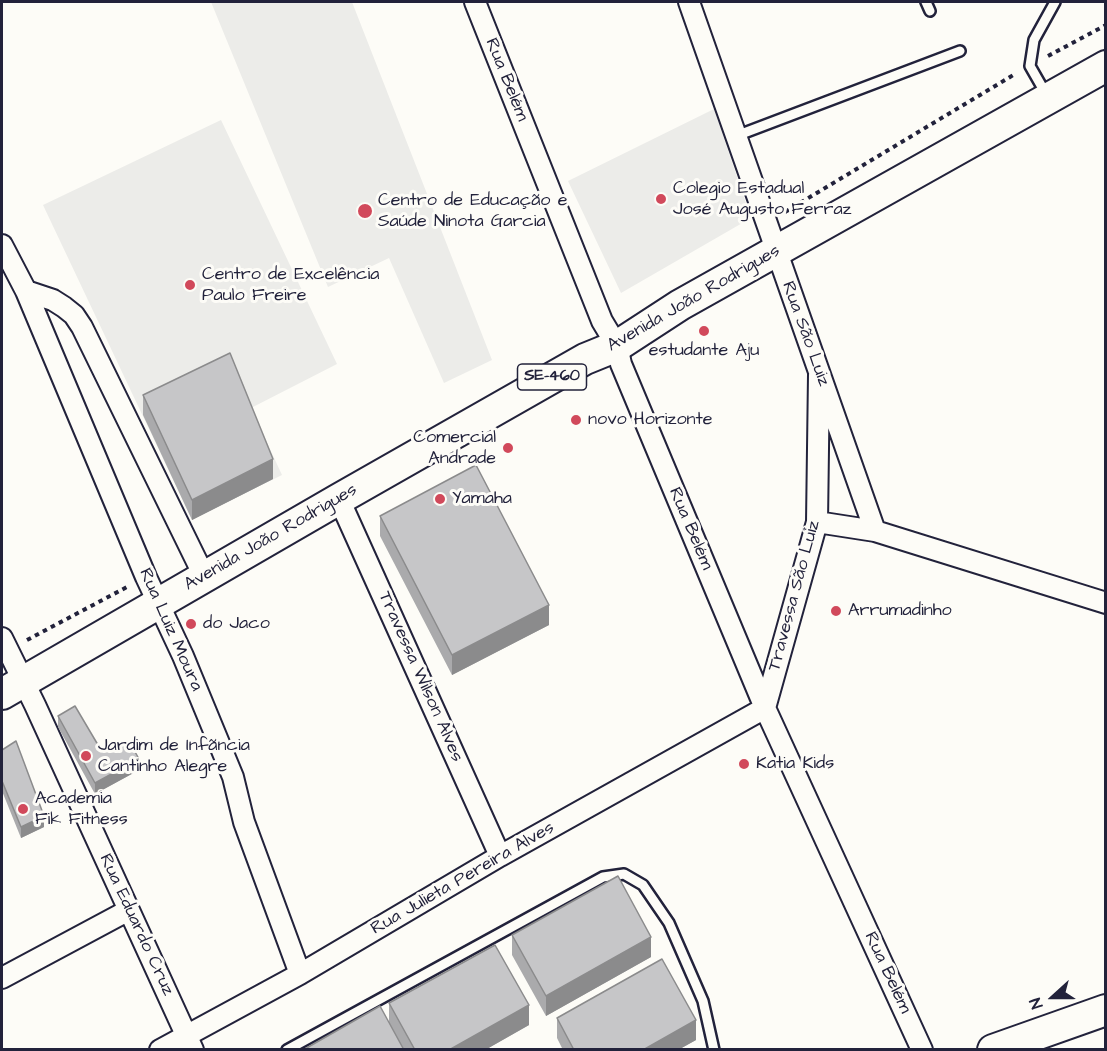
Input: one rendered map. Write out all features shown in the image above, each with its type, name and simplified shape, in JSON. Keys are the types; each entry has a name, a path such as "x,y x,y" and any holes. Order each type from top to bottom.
{"main road":[{"name":"Avenida João Rodrigues","path":"12,688 585,359 617,346 680,305 1106,66"},
{"path":"993,1050 1106,1010"}],"street":[{"name":"Rua Belém","path":"475,2 602,321 617,346 621,364 765,708 922,1050"},
{"name":"Rua São Luiz","path":"689,2 875,531"},
{"name":"Rua Luiz Moura","path":"2,245 26,291 233,777 244,822 300,974"},
{"path":"26,291 64,306 82,327 204,576"},
{"name":"Travessa São Luiz","path":"765,708 817,522 819,375"},
{"name":"Travessa Wilson Alves","path":"339,499 500,856"},
{"path":"817,522 875,531 1106,603"},
{"name":"Rua Eduardo Cruz","path":"2,638 12,688 129,910 189,1042"},
{"name":"Rua Julieta Pereira Alves","path":"160,1050 189,1042 500,856 765,708"},
{"path":"2,978 129,910"}],"lane":[{"path":"926,2 930,11"},
{"path":"1049,99 1030,66 1034,40 1054,2"},
{"path":"736,136 960,51"},
{"path":"287,1050 603,878 624,874 643,885 669,923 703,1002 714,1050"}],"shaded area":[{"name":"Centro de Educação e Saúde Ninota Garcia","path":"211,2 352,2 492,360 444,383 389,258 328,287"},
{"name":"Colegio Estadual José Augusto Ferraz","path":"714,109 751,218 621,293 568,181"},
{"name":"Centro de Excelência Paulo Freire","path":"221,120 337,364 251,408 282,475 192,520 43,205"}],"building":[{"path":"230,353 273,459 192,500 143,395"},
{"path":"476,465 549,605 452,655 380,516"},
{"name":"Jardim de Infãncia Cantinho Alegre","path":"75,706 101,750 129,741 139,759 95,783 58,716"},
{"name":"Academia Fik Fitness","path":"16,741 44,816 21,827 2,781 2,750"},
{"path":"618,876 651,937 546,996 512,935"},
{"path":"495,945 529,1005 449,1050 415,1050 389,1003"},
{"path":"662,959 696,1020 643,1050 574,1050 557,1018"},
{"path":"380,1006 404,1050 303,1050"}],"place":[{"name":"Colegio Estadual José Augusto Ferraz","path":"661,199"},
{"name":"Centro de Educação e Saúde Ninota Garcia","path":"365,211"},
{"name":"Centro de Excelência Paulo Freire","path":"190,285"},
{"name":"estudante Aju","path":"704,331"},
{"name":"novo Horizonte","path":"576,420"},
{"name":"Comercial Andrade","path":"508,448"},
{"name":"Yamaha","path":"440,499"},
{"name":"Arrumadinho","path":"836,611"},
{"name":"do Jaco","path":"191,624"},
{"name":"Jardim de Infãncia Cantinho Alegre","path":"86,756"},
{"name":"Katia Kids","path":"744,764"},
{"name":"Academia Fik Fitness","path":"23,809"}]}
